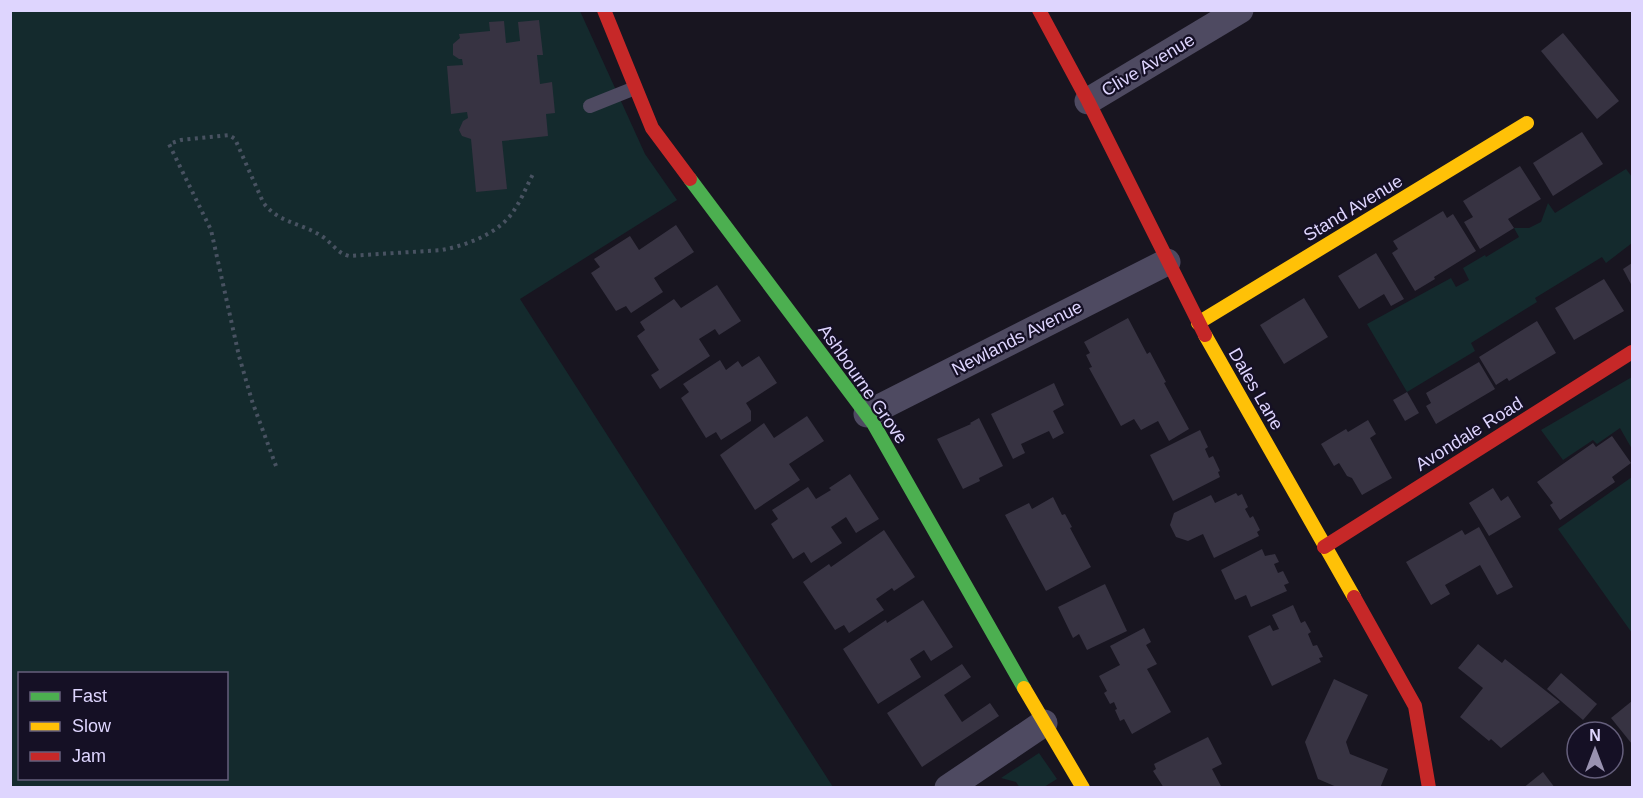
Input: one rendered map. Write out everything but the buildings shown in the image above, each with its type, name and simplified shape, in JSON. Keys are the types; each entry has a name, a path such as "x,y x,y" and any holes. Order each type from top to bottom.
{"street":[{"name":"Ashbourne Grove","path":"604,10 651,128 867,414 1083,788"},
{"name":"Dales Lane","path":"1039,10 1088,101 1198,323 1415,706 1429,788"},
{"name":"Clive Avenue","path":"1088,101 1240,10"},
{"name":"Stand Avenue","path":"1198,323 1527,123"},
{"name":"Newlands Avenue","path":"867,414 1167,262"},
{"name":"Avondale Road","path":"1324,547 1632,352"},
{"path":"948,788 1044,723"}],"lane":[{"path":"590,106 635,88"}],"path":[{"path":"276,466 252,401 239,356 211,230 169,144 181,140 229,135 235,139 269,212 276,217 307,226 325,238 342,254 349,256 442,250 457,247 487,234 503,224 513,212 534,172"}],"green space":[{"path":"10,11 580,11 645,154 677,200 520,299 833,787 11,787"},
{"path":"1626,169 1632,177 1632,243 1606,263 1602,257 1535,298 1537,302 1471,343 1475,351 1407,392 1367,324 1451,278 1456,287 1469,280 1463,268 1519,237 1514,228 1529,228 1541,222 1548,203 1555,213"},
{"path":"1632,377 1632,449 1620,428 1597,444 1593,440 1563,460 1541,430"},
{"path":"1632,477 1632,633 1558,529"},
{"path":"1039,753 1057,779 1044,787 1020,788 1016,782 1001,778"}],"traffic: fast":[{"path":"690,179 873,423 1024,688"}],"traffic: slow":[{"path":"1198,323 1527,123"},
{"path":"1205,335 1354,597"},
{"path":"1024,688 1083,788"}],"traffic: jam":[{"path":"604,10 652,128 690,179"},
{"path":"1039,10 1088,101 1205,335"},
{"path":"1324,547 1632,352"},
{"path":"1354,597 1415,706 1429,788"}]}
